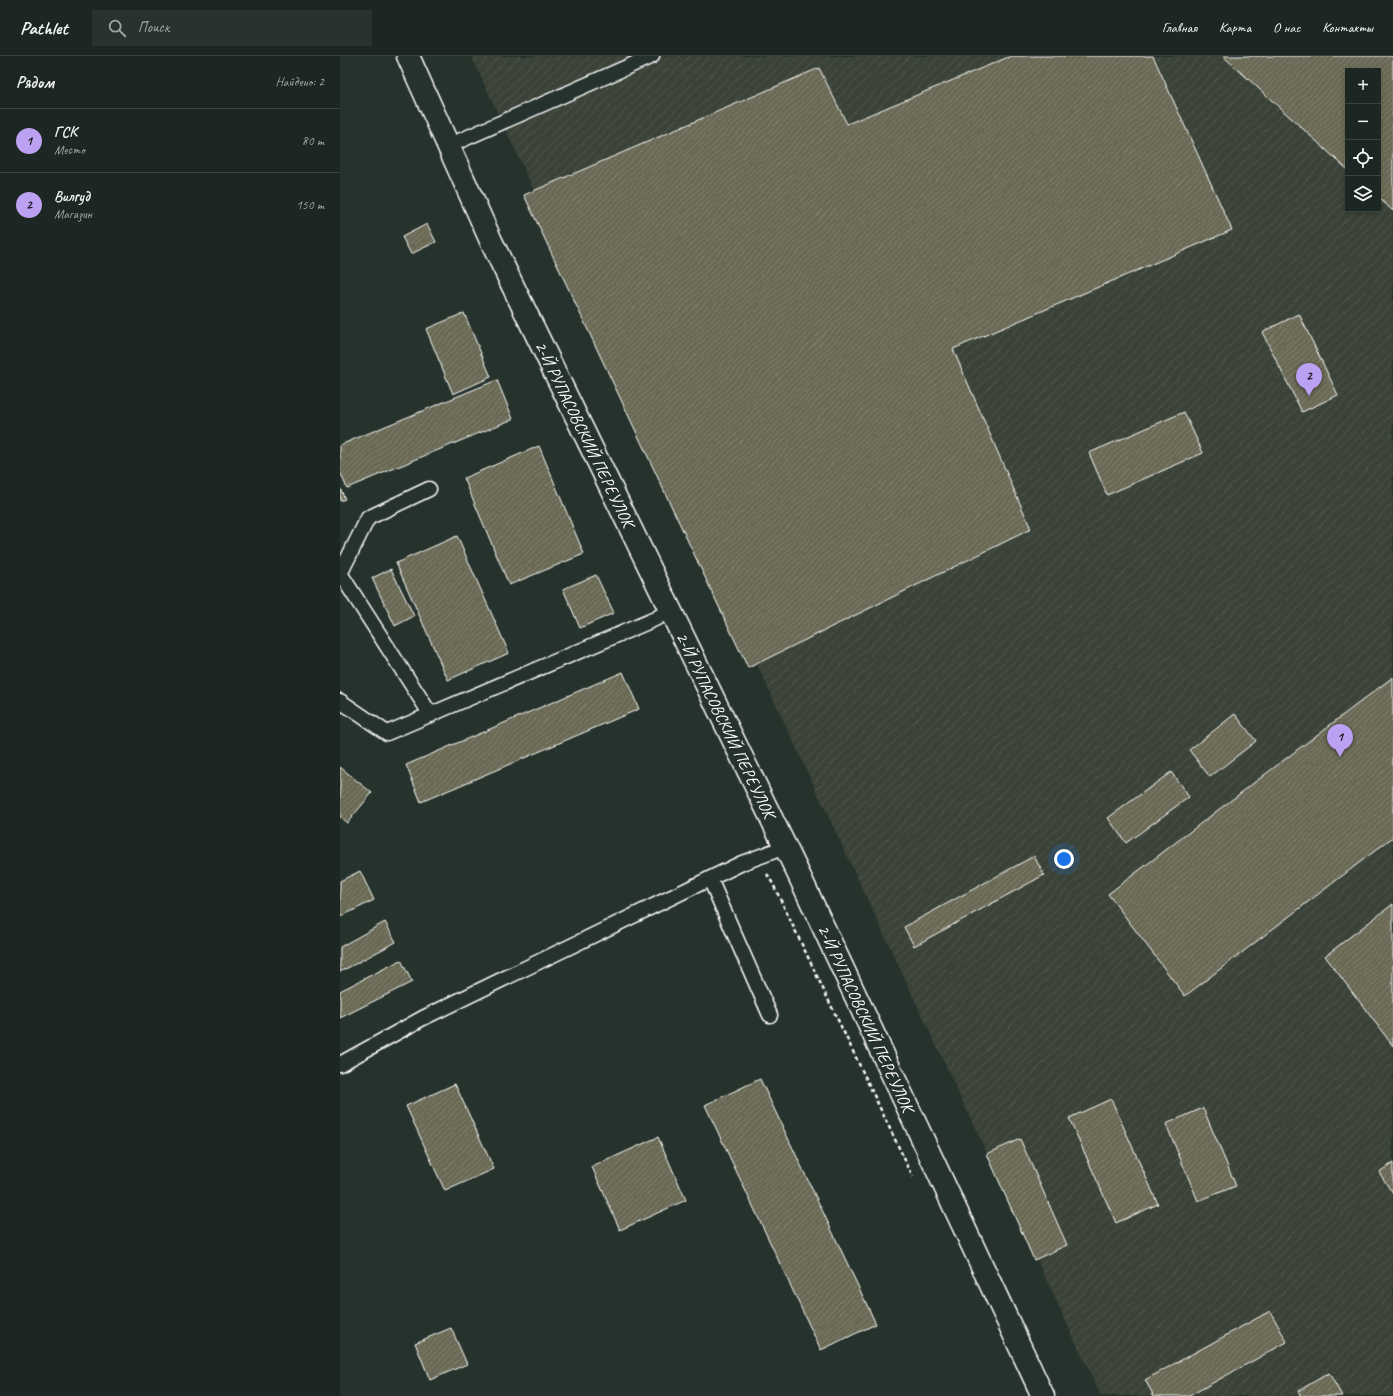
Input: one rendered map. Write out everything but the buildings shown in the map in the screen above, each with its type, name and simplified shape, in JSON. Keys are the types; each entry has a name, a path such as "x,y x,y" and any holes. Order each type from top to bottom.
{"street":[{"name":"2-Й РУПАСОВСКИЙ ПЕРЕУЛОК","path":"408,56 492,243 785,847 1042,1396"}],"lane":[{"path":"448,146 652,56"},
{"path":"429,489 368,518 340,574 431,715"},
{"path":"340,701 387,733 656,619 670,610"},
{"path":"340,1064 423,1018 742,863 785,847"},
{"path":"710,879 770,1015"}],"shaded area":[{"path":"471,56 1393,56 1393,1396 1101,1396"}],"place":[{"name":"Вилгуд","path":"1309,396"},
{"name":"ГСК","path":"1340,757"}]}
